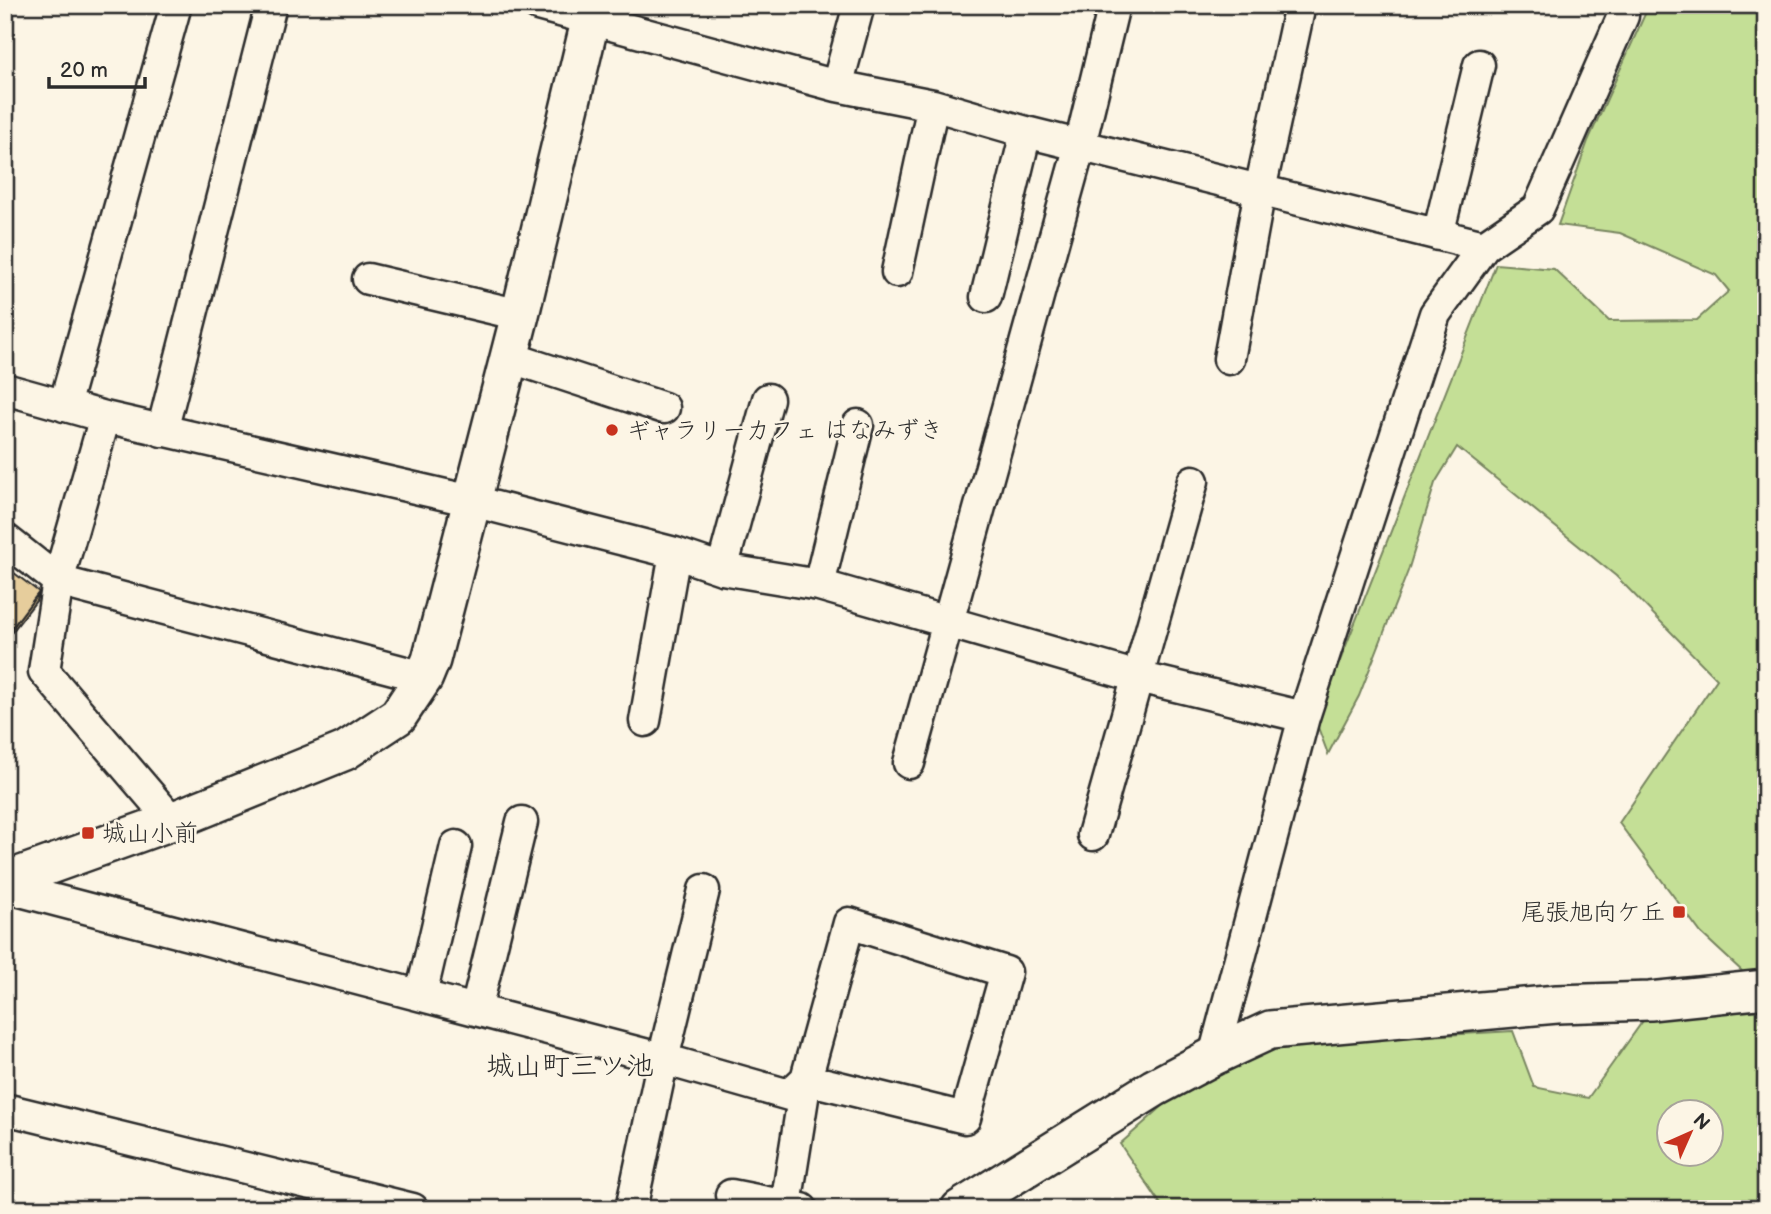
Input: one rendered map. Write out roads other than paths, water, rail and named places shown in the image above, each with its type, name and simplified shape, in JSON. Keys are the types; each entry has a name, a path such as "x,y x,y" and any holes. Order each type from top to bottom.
{"street":[{"path":"64,406 176,5"},
{"path":"162,431 271,5"},
{"path":"538,5 592,12 837,86 933,105 1027,132 1484,246"},
{"path":"837,86 859,5"},
{"path":"909,763 1080,145 1114,5"},
{"path":"1229,359 1260,190 1300,5"},
{"path":"5,881 172,821 345,751 398,716 424,677 430,660 520,315 592,12"},
{"path":"1214,1056 1304,717 1435,314 1484,246 1538,209 1623,16"},
{"path":"1438,235 1479,65"},
{"path":"897,272 933,105"},
{"path":"986,297 1027,132"},
{"path":"368,279 520,315"},
{"path":"509,358 664,408"},
{"path":"5,389 162,431 472,501 675,552 722,569 819,585 1138,677 1304,717"},
{"path":"722,569 768,399"},
{"path":"105,417 58,580 44,671 172,821"},
{"path":"819,585 858,425"},
{"path":"1093,835 1193,481"},
{"path":"5,539 58,580 424,677"},
{"path":"645,721 675,552"},
{"path":"475,1010 522,822"},
{"path":"421,995 456,846"},
{"path":"5,887 663,1059 789,1095 806,1079"},
{"path":"631,1209 663,1059 704,890"},
{"path":"731,1195 794,1207 806,1079 849,923 1006,972 965,1118 806,1079"},
{"path":"960,1209 1154,1088 1270,1030 1558,1004 1650,1001 1766,989"},
{"path":"5,1109 413,1209"}],"place":[{"name":"ギャラリーカフェ はなみずき","path":"612,430"},
{"name":"城山小前","path":"88,833"},
{"name":"尾張旭向ケ丘","path":"1679,912"}],"district":[{"name":"城山町三ツ池","path":"570,1066"}]}
